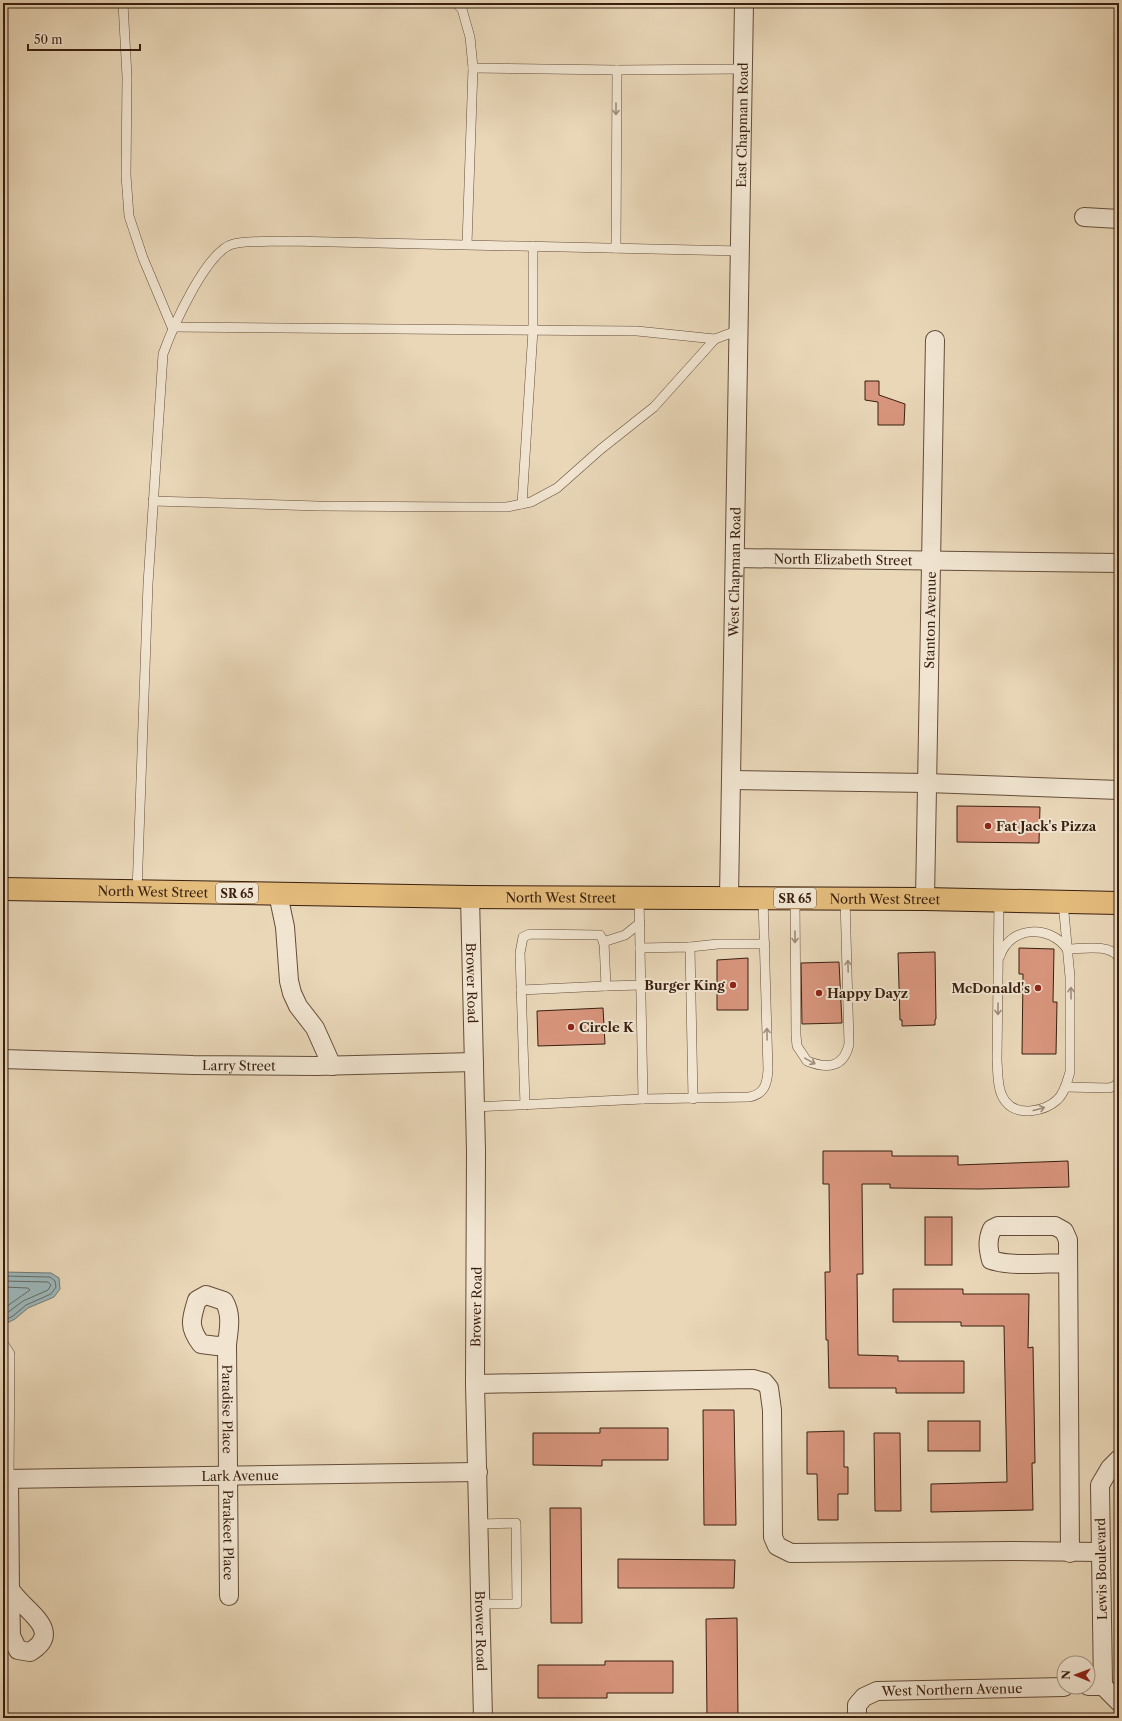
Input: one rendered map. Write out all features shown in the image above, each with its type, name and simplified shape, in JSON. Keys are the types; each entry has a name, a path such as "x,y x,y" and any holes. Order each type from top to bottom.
{"main road":[{"name":"North West Street","path":"3,889 470,897 845,898 1119,903"}],"street":[{"name":"East Chapman Road","path":"740,249 744,3"},
{"path":"1084,217 1119,219"},
{"name":"West Chapman Road","path":"728,897 740,249"},
{"name":"Stanton Avenue","path":"925,899 935,340"},
{"name":"North Elizabeth Street","path":"735,558 931,562 1119,563"},
{"path":"731,780 927,783 1119,790"},
{"path":"278,894 285,927 289,981 292,993 298,1006 314,1028 332,1066"},
{"name":"Brower Road","path":"470,897 475,1107 475,1384 483,1718"},
{"name":"Larry Street","path":"3,1059 193,1065 332,1066 474,1062"},
{"path":"1068,1263 1070,1552"},
{"name":"Paradise Place","path":"227,1344 228,1475"},
{"path":"475,1384 753,1379 764,1382 769,1388 773,1451 773,1538 777,1546 791,1553 1011,1551 1100,1552"},
{"name":"Lewis Boulevard","path":"1096,1659 1100,1552 1100,1485 1110,1468 1119,1459"},
{"name":"Lark Avenue","path":"6,1479 478,1472"},
{"name":"Parakeet Place","path":"228,1475 229,1596"},
{"path":"6,1479 11,1636 18,1650 30,1652 40,1646 45,1633 40,1622 10,1589"},
{"name":"West Northern Avenue","path":"857,1718 857,1706 864,1698 877,1691 1056,1687"},
{"path":"1096,1687 1119,1702"}],"lane":[{"path":"123,3 127,76 126,175 129,216 143,258 172,327"},
{"path":"456,3 462,9 470,37 473,68 467,244"},
{"path":"473,68 617,70 743,69"},
{"path":"616,248 617,70"},
{"path":"137,892 152,501 163,354 172,327 208,264 232,244 289,242 740,249"},
{"path":"522,504 533,330 533,246"},
{"path":"172,327 638,331 715,339 739,330"},
{"path":"152,501 326,506 507,507 531,502 557,488 601,449 654,407 715,339"},
{"path":"639,897 644,1099"},
{"path":"475,1107 644,1099 732,1098 756,1096 762,1092 765,1087 768,1070 763,898"},
{"path":"794,898 794,971 797,1046 807,1061 824,1066 830,1066 842,1059 847,1053 845,898"},
{"path":"999,900 997,1060 999,1086 1006,1102 1013,1107 1023,1110 1040,1109 1049,1106 1058,1099 1065,1087 1071,1059 1070,977 1063,902"},
{"path":"603,942 625,935 640,923"},
{"path":"998,962 1003,948 1010,939 1027,932 1041,932 1054,937 1067,949 1108,950 1115,953 1119,958"},
{"path":"525,1105 521,990 521,945 523,938 526,935 600,935 603,942 606,986"},
{"path":"640,948 690,947 718,944 765,944"},
{"path":"690,947 693,1099"},
{"path":"521,990 641,985"},
{"path":"1065,1087 1109,1088 1115,1086 1119,1081"},
{"path":"3,1343 10,1354 6,1479"},
{"path":"479,1524 516,1523 517,1604 481,1604"}],"water":[{"path":"3,1272 51,1273 59,1278 60,1289 54,1297 28,1308 15,1319 3,1325"}],"building":[{"path":"865,381 879,381 879,395 905,404 904,425 878,425 878,402 865,400"},
{"path":"957,806 1040,807 1039,843 957,842"},
{"name":"McDonald's","path":"1019,948 1054,949 1053,1002 1057,1002 1056,1054 1022,1054 1023,974 1019,974"},
{"path":"935,952 935,1025 902,1026 902,1020 900,1020 898,953"},
{"name":"Burger King","path":"748,958 748,1010 717,1010 717,960"},
{"name":"Happy Dayz","path":"839,962 842,1023 802,1024 801,963"},
{"name":"Circle K","path":"603,1008 605,1044 538,1046 537,1011"},
{"path":"823,1151 892,1151 892,1156 958,1156 958,1165 1068,1161 1069,1187 979,1189 890,1188 890,1184 862,1184 863,1274 857,1274 858,1355 898,1356 898,1361 964,1361 964,1393 896,1393 896,1388 829,1388 828,1340 826,1340 825,1272 830,1272 829,1184 823,1184"},
{"path":"925,1217 952,1217 952,1265 925,1265"},
{"path":"893,1289 963,1289 963,1294 1029,1294 1028,1348 1033,1347 1035,1463 1032,1463 1033,1510 931,1512 931,1484 1007,1482 1004,1326 961,1326 961,1322 893,1322"},
{"path":"703,1410 734,1410 736,1525 704,1525"},
{"path":"928,1421 980,1421 980,1451 928,1451"},
{"path":"600,1428 668,1428 668,1460 602,1460 602,1466 533,1465 533,1433 600,1433"},
{"path":"844,1431 844,1467 848,1467 848,1494 838,1494 838,1520 818,1520 817,1474 807,1474 807,1432"},
{"path":"874,1433 900,1433 901,1511 875,1511"},
{"path":"550,1508 581,1508 582,1623 551,1623"},
{"path":"618,1559 735,1560 734,1588 618,1588"},
{"path":"737,1618 738,1718 707,1718 706,1619"},
{"path":"605,1661 673,1661 673,1693 607,1693 607,1698 538,1698 538,1665 605,1665"}],"place":[{"name":"Fat Jack's Pizza","path":"988,826"},
{"name":"Burger King","path":"733,985"},
{"name":"McDonald's","path":"1038,988"},
{"name":"Happy Dayz","path":"819,993"},
{"name":"Circle K","path":"571,1027"}]}
